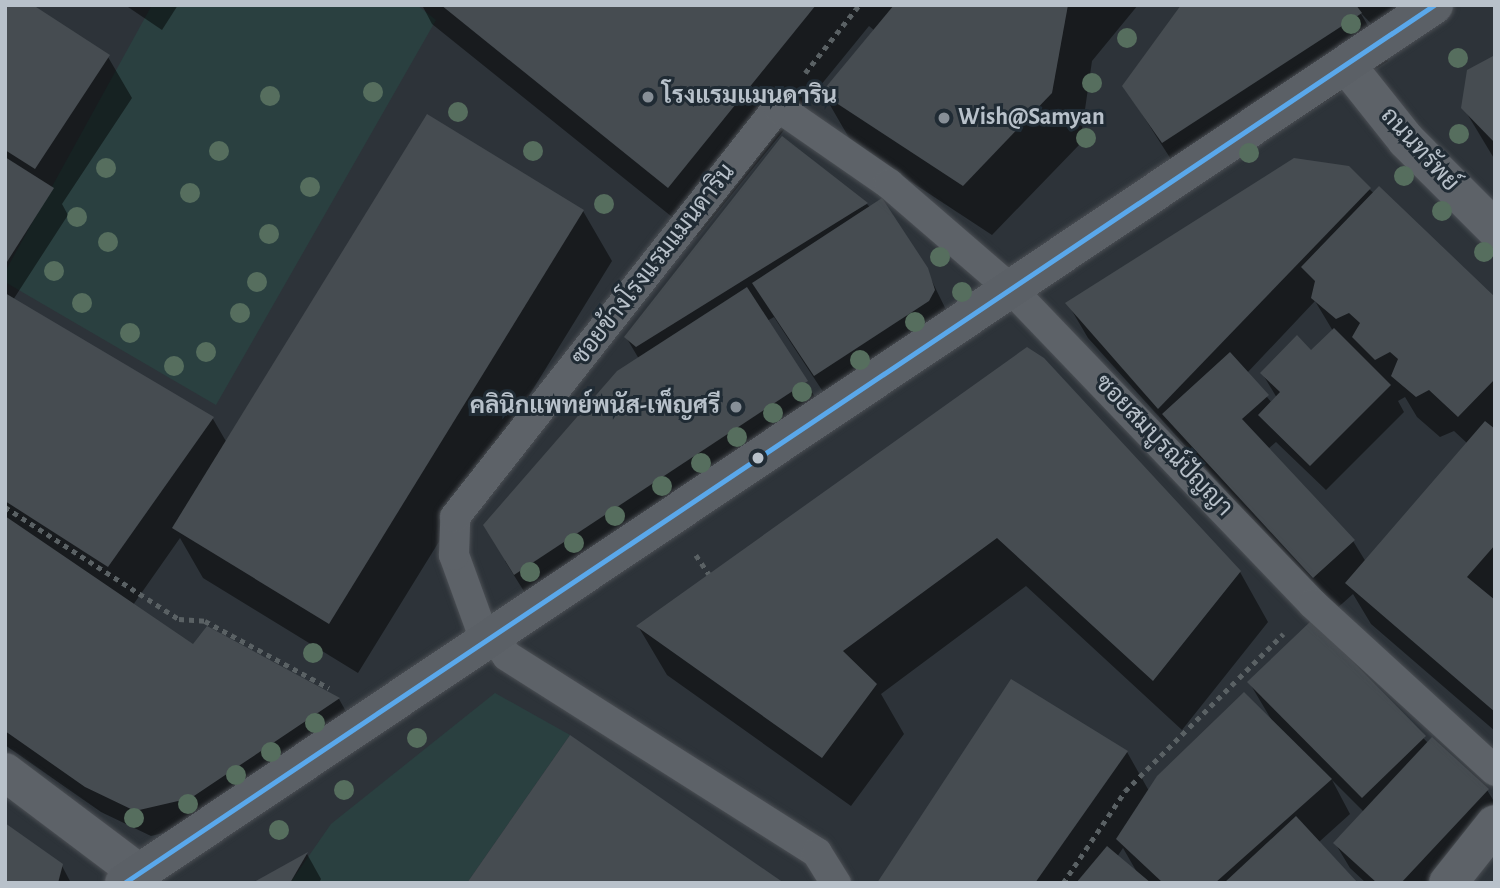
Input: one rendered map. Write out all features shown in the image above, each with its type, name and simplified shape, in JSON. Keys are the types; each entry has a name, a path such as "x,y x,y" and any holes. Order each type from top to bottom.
{"main road":[{"path":"132,878 1348,67 1434,5"}],"street":[{"name":"ถนนทรัพย์","path":"1348,67 1406,140 1495,229"},
{"path":"5,772 132,878"},
{"path":"1448,883 1495,824"}],"lane":[{"path":"778,107 890,184 1012,290"},
{"name":"ซอยข้างโรงแรมแมนดาริน","path":"490,640 454,555 455,517 778,107"},
{"name":"ซอยสมบูรณ์ปัญญา","path":"1012,290 1313,604 1495,771"},
{"path":"490,640 507,656 817,853 836,883"}],"path":[{"path":"778,107 859,5"},
{"path":"5,507 179,619 205,621 331,689"},
{"path":"1063,883 1125,791 1313,604"}],"green space":[{"path":"152,5 417,5 436,20 216,405 5,282 5,272"},
{"path":"495,693 570,735 467,883 290,883 331,824"}],"building":[{"path":"5,5 33,5 110,55 35,169 5,150"},
{"name":"โรงแรมแมนดาริน","path":"441,5 816,5 668,188"},
{"name":"Wish@Samyan","path":"894,5 1068,5 1052,93 963,186 821,93"},
{"path":"1181,5 1356,5 1362,13 1162,143 1122,86"},
{"path":"1495,55 1495,143 1461,108 1467,70"},
{"path":"427,114 584,210 329,624 172,528"},
{"path":"782,136 868,203 636,347 624,337"},
{"path":"5,157 54,188 5,265"},
{"path":"1294,158 1349,166 1371,188 1158,409 1065,303"},
{"path":"1379,186 1495,297 1495,379 1458,417 1429,390 1416,397 1391,376 1398,359 1390,352 1375,360 1352,337 1360,323 1349,313 1336,319 1311,298 1315,281 1301,267"},
{"path":"882,198 928,268 935,290 929,301 814,376 752,283"},
{"path":"747,287 808,381 514,575 483,525 617,371"},
{"path":"5,293 214,417 108,567 5,501"},
{"path":"1334,328 1391,385 1310,466 1258,415 1280,392 1260,373 1297,335 1311,350"},
{"path":"1027,347 1044,358 1241,571 1153,681 997,538 843,651 877,684 822,758 636,626"},
{"path":"1230,352 1269,395 1242,419 1355,540 1313,578 1162,414"},
{"path":"1485,421 1495,429 1495,545 1467,577 1495,600 1495,712 1345,583"},
{"path":"5,516 193,644 207,626 340,698 191,798 135,811 85,787 5,731"},
{"path":"1312,620 1426,736 1362,798 1247,682"},
{"path":"1011,679 1128,751 1035,883 877,883"},
{"path":"1244,692 1332,779 1215,883 1163,883 1116,839 1157,776"},
{"path":"570,735 784,883 467,883"},
{"path":"1432,737 1489,789 1401,883 1377,883 1333,843"},
{"path":"1296,816 1358,883 1224,883"},
{"path":"5,823 63,864 58,883 5,883"},
{"path":"1107,846 1151,883 1076,883"},
{"path":"308,852 290,883 252,883"}],"transit line":[{"path":"124,883 1434,5"}],"place":[{"name":"โรงแรมแมนดาริน","path":"648,97"},
{"name":"Wish@Samyan","path":"944,118"},
{"name":"คลินิกแพทย์พนัส-เพ็ญศรี","path":"736,407"}]}
